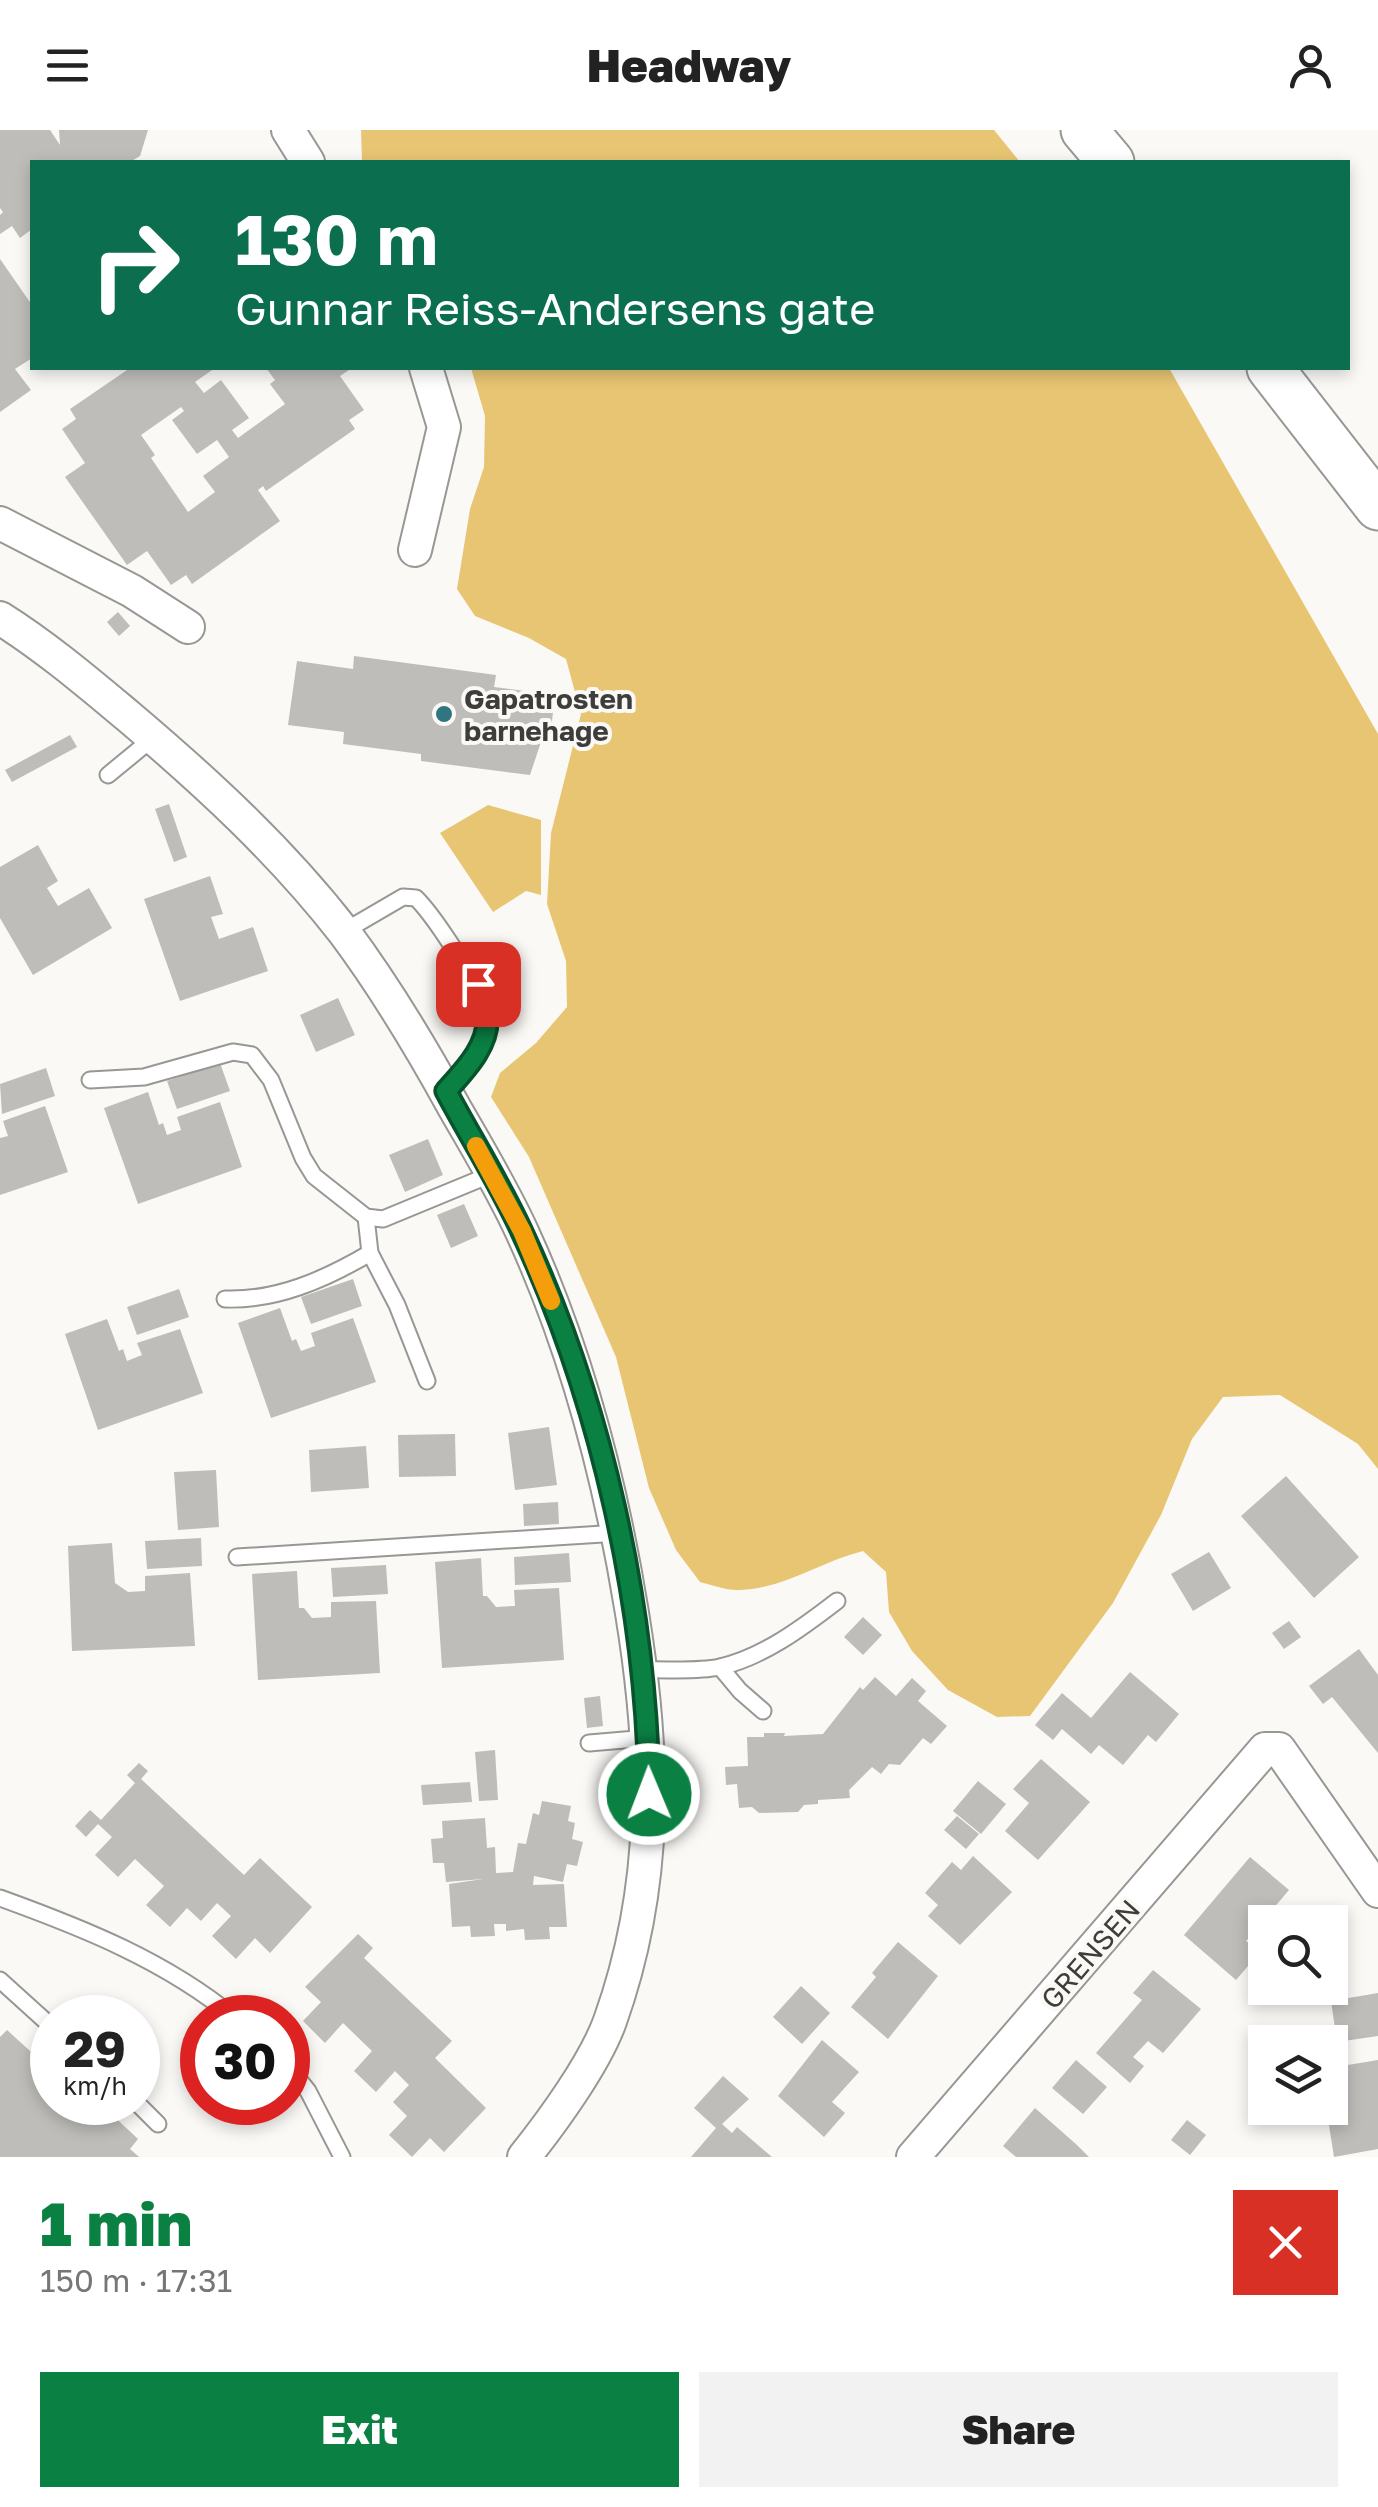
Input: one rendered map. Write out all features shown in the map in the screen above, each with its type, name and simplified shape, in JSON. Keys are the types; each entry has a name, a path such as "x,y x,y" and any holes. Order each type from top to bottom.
{"main road":[{"path":"1084,130 1109,160"},
{"path":"1272,370 1378,507"}],"street":[{"path":"288,130 307,160"},
{"path":"415,550 444,427 427,370"},
{"path":"0,523 132,592 188,627"},
{"path":"0,618 42,644 244,819 343,932 446,1091 522,1231 558,1318 593,1428 619,1533 642,1670 649,1822 641,1915 609,2025 554,2119 524,2157"},
{"name":"GRENSEN","path":"913,2157 1265,1749 1279,1749 1378,1891"}],"lane":[{"path":"108,775 153,738"},
{"path":"343,932 403,897 416,898 478,984 487,1015 484,1039 466,1069 446,1091"},
{"path":"90,1080 144,1077 233,1052 252,1055 271,1080 314,1176 366,1217 383,1219 492,1174"},
{"path":"366,1217 370,1254 397,1306 427,1381"},
{"path":"226,1298 252,1300 285,1291 335,1273 370,1254"},
{"path":"237,1557 619,1533"},
{"path":"642,1670 720,1667 762,1651 836,1602"},
{"path":"720,1667 763,1712"},
{"path":"589,1743 648,1738"},
{"path":"0,1898 92,1932 208,1995"},
{"path":"0,1980 30,2007"},
{"path":"310,2094 342,2157"}],"shaded area":[{"path":"361,130 994,130 1018,160 362,160"},
{"path":"472,370 1170,370 1378,734 1378,1469 1358,1444 1280,1395 1223,1397 1192,1439 1161,1515 1113,1603 1030,1716 997,1717 948,1690 912,1651 889,1612 886,1572 863,1551 756,1588 730,1590 700,1582 676,1550 649,1488 616,1357 529,1157 491,1097 500,1073 536,1043 567,1007 566,961 547,904 551,833 581,714 566,659 529,638 475,616 457,589 470,509 484,467 485,416"},
{"path":"488,805 541,820 541,895 526,891 493,912 440,833"}],"building":[{"path":"0,130 50,130 60,145 59,130 148,130 140,156 133,160 30,160 30,230 20,238 12,226 0,234"},
{"path":"0,259 30,302 30,359 15,369 31,390 0,412"},
{"path":"127,370 212,370 195,382 204,393 221,380 249,418 232,430 238,438 285,404 270,384 275,380 268,370 349,370 340,376 364,410 349,420 355,429 266,491 263,486 258,490 280,521 192,584 186,575 171,585 147,551 127,565 65,477 85,463 62,429 76,419 70,409","holes":["181,407 184,411 172,420 197,454 217,440 229,457 203,476 215,492 188,512 151,458 155,455 141,435"]},
{"path":"118,612 130,626 119,636 107,622"},
{"path":"354,656 496,675 494,687 555,695 552,721 530,775 421,761 421,754 343,744 344,732 288,725 297,661 353,669"},
{"path":"70,735 77,747 12,782 5,770"},
{"path":"169,804 187,857 174,862 155,809"},
{"path":"38,845 58,881 47,888 58,906 89,888 112,928 33,975 0,918 0,867"},
{"path":"210,876 223,914 211,917 219,939 253,927 268,971 180,1001 144,899"},
{"path":"338,998 355,1035 316,1052 300,1015"},
{"path":"220,1063 230,1091 177,1109 167,1081"},
{"path":"46,1068 55,1096 2,1114 0,1084"},
{"path":"148,1092 159,1125 163,1123 167,1135 181,1130 177,1117 220,1102 242,1167 138,1204 104,1108"},
{"path":"45,1106 68,1172 0,1195 0,1138 8,1136 3,1121"},
{"path":"428,1139 443,1175 405,1192 389,1155"},
{"path":"464,1204 478,1236 451,1248 437,1215"},
{"path":"353,1279 362,1306 311,1324 301,1297"},
{"path":"179,1289 189,1317 137,1335 127,1307"},
{"path":"280,1308 292,1341 296,1339 301,1351 315,1346 311,1333 353,1318 376,1382 271,1418 238,1323"},
{"path":"107,1319 127,1361 142,1355 137,1343 180,1329 203,1393 98,1430 65,1334"},
{"path":"549,1427 557,1485 515,1490 508,1433"},
{"path":"455,1434 456,1476 399,1477 398,1435"},
{"path":"366,1446 369,1488 311,1492 309,1450"},
{"path":"216,1470 219,1527 178,1530 174,1472"},
{"path":"1286,1476 1359,1557 1314,1598 1241,1516"},
{"path":"558,1502 559,1524 524,1526 523,1504"},
{"path":"201,1538 202,1566 147,1569 145,1541"},
{"path":"112,1543 115,1583 128,1592 145,1591 145,1576 190,1573 195,1646 72,1651 68,1546"},
{"path":"1209,1552 1231,1588 1193,1611 1171,1574"},
{"path":"569,1553 571,1582 515,1585 514,1557"},
{"path":"481,1558 483,1596 496,1607 515,1606 514,1590 559,1588 564,1660 442,1668 435,1562"},
{"path":"386,1565 388,1594 333,1597 331,1568"},
{"path":"297,1571 299,1608 304,1608 312,1618 331,1617 331,1602 376,1601 380,1673 258,1680 252,1574"},
{"path":"863,1617 882,1635 863,1655 844,1637"},
{"path":"1289,1621 1301,1637 1284,1649 1272,1633"},
{"path":"1359,1649 1378,1675 1378,1753 1332,1697 1323,1704 1309,1686"},
{"path":"1130,1672 1179,1714 1156,1742 1148,1735 1123,1765 1099,1745 1091,1754 1062,1729 1053,1740 1035,1725 1062,1693 1091,1718"},
{"path":"875,1677 896,1696 912,1678 926,1691 918,1701 947,1726 931,1744 923,1738 900,1765 889,1764 881,1774 872,1767 849,1790 850,1798 818,1800 818,1804 804,1805 798,1812 759,1813 752,1807 739,1808 737,1784 726,1785 725,1767 748,1766 747,1737 764,1737 764,1733 823,1734 860,1687 863,1690"},
{"path":"600,1696 603,1726 587,1728 584,1698"},
{"path":"495,1750 498,1800 479,1801 475,1752"},
{"path":"1041,1759 1090,1802 1038,1860 1005,1831 1029,1803 1013,1789"},
{"path":"139,1763 148,1771 141,1779 244,1875 260,1858 312,1907 270,1953 255,1938 236,1959 212,1936 231,1916 217,1903 201,1921 187,1908 170,1927 146,1905 164,1886 135,1859 118,1877 95,1855 112,1837 98,1824 86,1837 75,1826 90,1810 101,1820 135,1783 127,1775"},
{"path":"978,1781 1006,1804 981,1834 953,1811"},
{"path":"470,1782 472,1802 423,1805 421,1785"},
{"path":"542,1801 571,1806 568,1821 575,1823 572,1839 583,1842 577,1866 567,1864 563,1882 534,1876 533,1885 564,1884 567,1927 549,1927 550,1939 525,1940 524,1929 506,1931 506,1924 494,1924 495,1936 471,1937 470,1926 452,1927 449,1884 483,1879 446,1882 444,1863 433,1863 431,1839 443,1838 442,1821 485,1818 487,1848 495,1847 496,1873 513,1872 518,1843 526,1844 533,1813 539,1815"},
{"path":"957,1816 979,1834 966,1849 944,1830"},
{"path":"973,1856 1012,1892 960,1945 928,1916 938,1905 925,1893 952,1862 961,1870"},
{"path":"1250,1857 1289,1890 1276,1905 1248,1905 1248,1966 1236,1980 1184,1935"},
{"path":"358,1934 373,1948 364,1958 452,2041 435,2058 486,2108 444,2152 430,2138 412,2157 389,2135 407,2116 393,2102 409,2085 395,2071 376,2092 354,2071 372,2051 343,2023 325,2043 310,2028 310,2014 321,2002 305,1987"},
{"path":"898,1942 938,1976 888,2039 851,2007"},
{"path":"1153,1970 1201,2009 1163,2053 1148,2041 1133,2057 1144,2066 1130,2083 1096,2053 1142,2000 1133,1993"},
{"path":"801,1986 830,2013 802,2044 773,2017"},
{"path":"1378,1993 1378,2036 1348,2040 1348,2025 1335,2025 1332,2005 1348,2005 1348,1998"},
{"path":"7,2030 30,2051 30,2125 123,2125 138,2139 130,2149 139,2157 0,2157 0,2037"},
{"path":"822,2040 859,2072 832,2102 845,2113 824,2137 778,2096"},
{"path":"1076,2060 1107,2087 1083,2114 1052,2088"},
{"path":"1378,2060 1378,2149 1334,2157 1329,2125 1348,2125 1348,2065"},
{"path":"723,2076 749,2099 722,2124 732,2133 737,2127 772,2157 691,2157 716,2128 694,2108"},
{"path":"1035,2108 1089,2157 1016,2157 1003,2146"},
{"path":"1187,2120 1206,2135 1190,2155 1171,2140"}],"slow traffic":[{"path":"476,1146 522,1231 551,1301"}],"place":[{"name":"Gapatrosten barnehage","path":"444,714"}],"route":[{"path":"478,984 487,1015 484,1039 466,1069 446,1091 522,1231 558,1318 593,1428 619,1533 642,1670 649,1794"}]}
